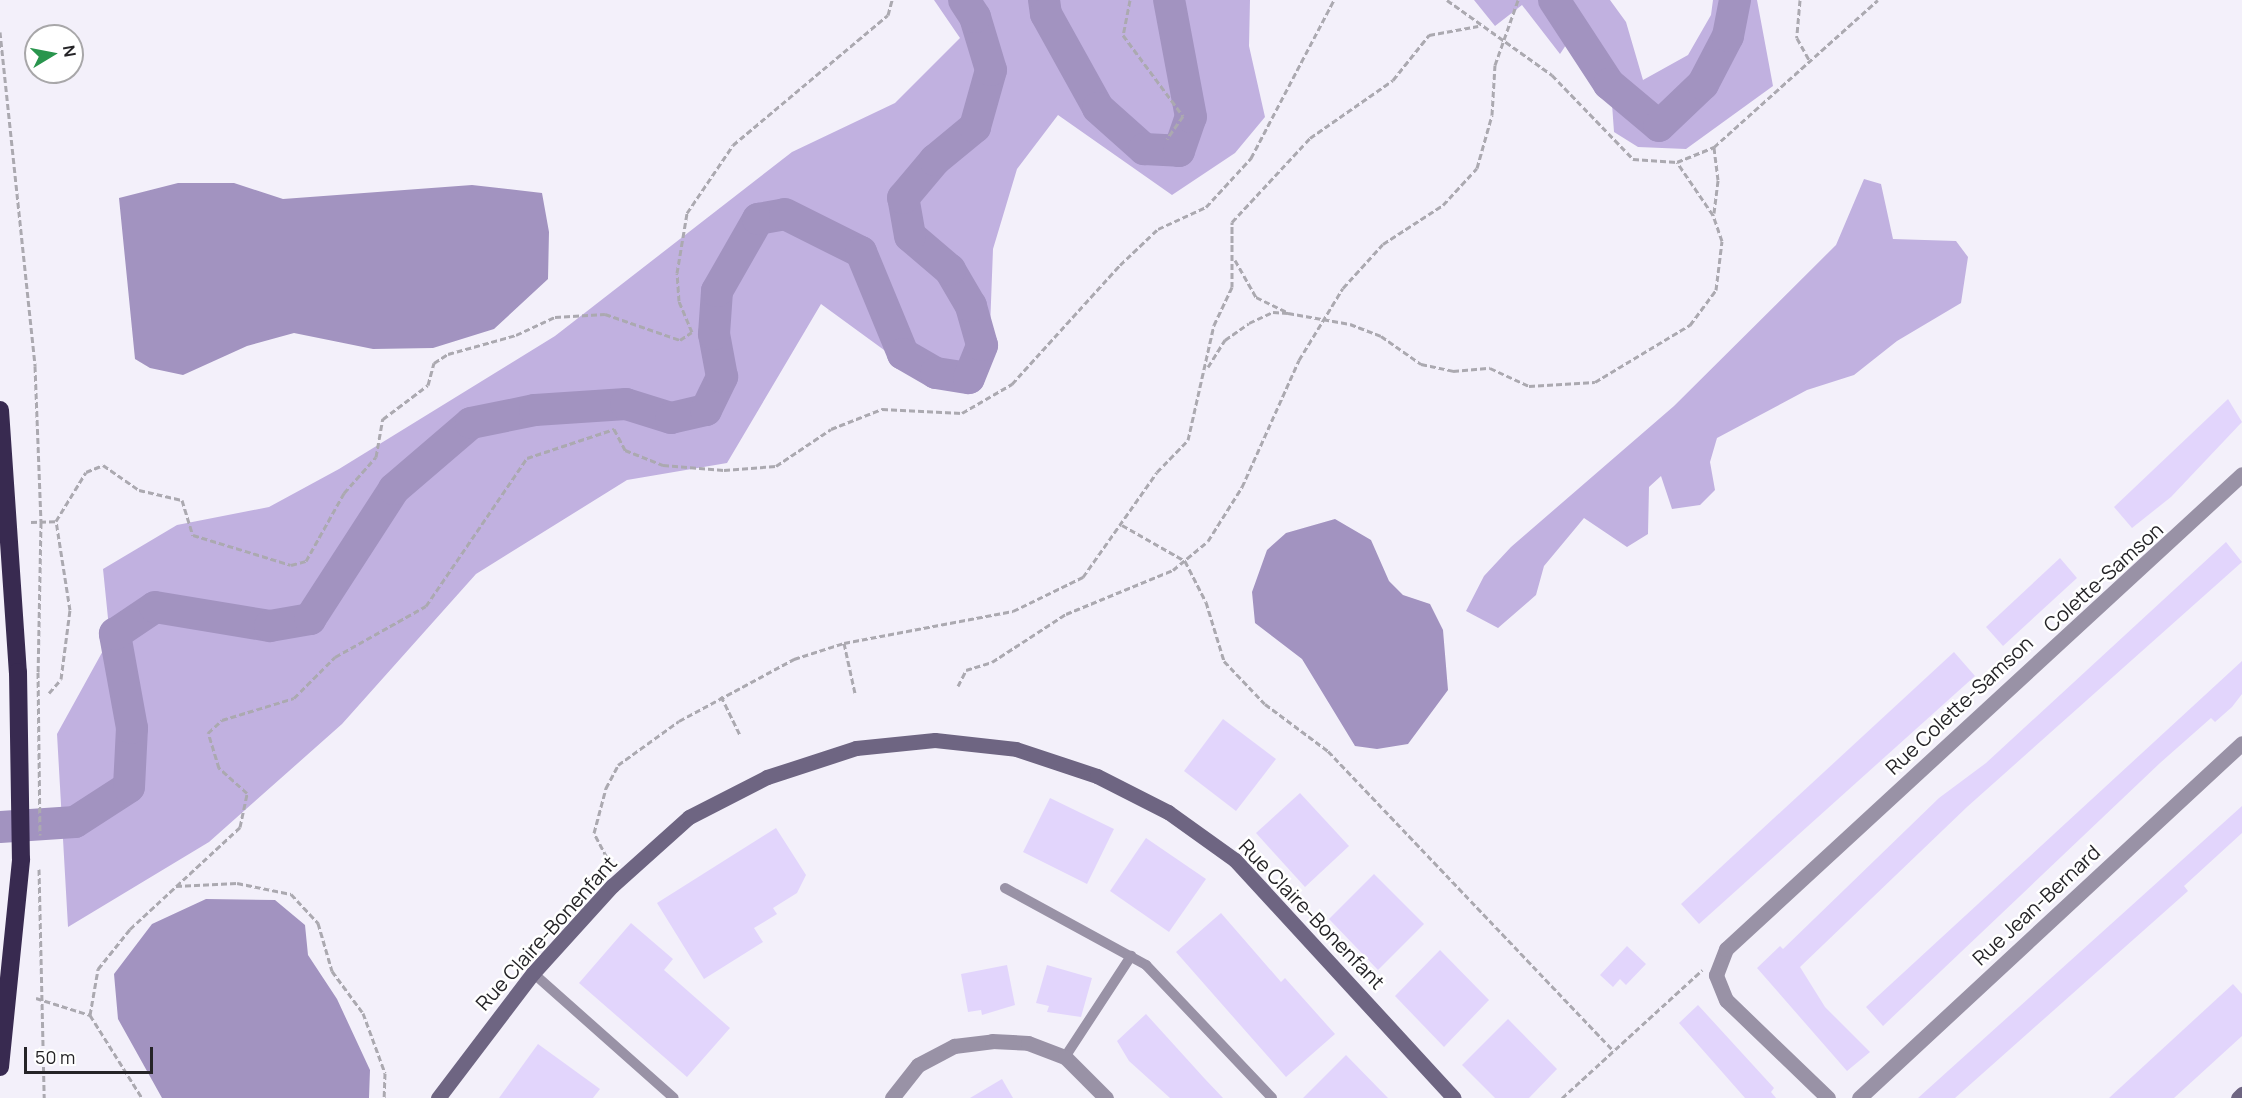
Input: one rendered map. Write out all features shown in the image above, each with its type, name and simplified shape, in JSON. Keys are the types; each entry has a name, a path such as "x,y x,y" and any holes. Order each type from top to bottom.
{"highway":[{"path":"0,410 18,672 21,859 0,1067"}],"street":[{"name":"Rue Colette-Samson","path":"1828,1098 1726,1000 1716,975 1724,954 2242,476"},
{"name":"Rue Claire-Bonenfant","path":"438,1098 533,973 619,880 688,817 801,766 856,748 935,740 1016,749 1097,776 1168,812 1235,860 1450,1096"},
{"name":"Rue Jean-Bernard","path":"1858,1098 2242,743"},
{"path":"892,1098 918,1065 954,1046 1028,1043 1065,1057 1106,1098"},
{"path":"2238,1098 2242,1094"}],"lane":[{"path":"1005,888 1146,965 1272,1098"},
{"path":"1065,1057 1131,956"},
{"path":"533,973 674,1098"}],"path":[{"path":"49,693 61,679 69,610 56,521 86,472 103,465 139,490 182,500 193,536 291,565 306,561 338,501 376,457 383,419 428,385 434,363 448,354 516,335 555,317 605,314 680,340 692,332 679,302 677,282 687,213 733,145 888,15 892,0"},
{"path":"1130,0 1122,35 1183,116 1167,139"},
{"path":"90,1015 98,969 174,886 240,827 247,793 219,768 208,733 222,720 294,698 335,657 426,606 527,458 614,429 625,450 663,465 724,470 776,466 831,429 882,409 962,413 1002,390 1158,229 1206,207 1251,158 1334,0"},
{"path":"1447,0 1478,26 1504,36 1584,104 1611,141 1633,159 1677,162 1714,147 1878,0"},
{"path":"1800,0 1797,38 1810,61"},
{"path":"958,686 966,670 992,662 1036,629 1185,561 1208,542 1231,506 1285,389 1326,318 1362,264 1402,230 1443,205 1477,168 1504,36 1517,1"},
{"path":"619,880 594,833 618,765 641,745 721,696 794,659 844,643 1012,611 1083,577 1122,525 1157,472 1188,440 1207,368 1214,325 1232,287 1234,258 1232,222 1310,138 1393,80 1429,35 1478,26"},
{"path":"0,32 35,366 41,522 38,672 40,847"},
{"path":"1713,215 1718,180 1714,147"},
{"path":"1207,368 1225,340 1273,312 1288,312 1326,318 1382,336 1421,364 1453,371 1490,368 1529,386 1595,382 1690,325 1716,290 1722,241 1713,215 1677,162"},
{"path":"1234,258 1256,297 1288,312"},
{"path":"32,522 56,521"},
{"path":"1122,525 1185,561 1206,602 1224,661 1266,704 1329,751 1614,1051"},
{"path":"844,643 855,693"},
{"path":"721,696 740,735"},
{"path":"39,858 45,998 44,1098"},
{"path":"174,886 237,883 291,894 318,924 332,971 363,1013 385,1073 384,1098"},
{"path":"1562,1098 1701,971 1724,954"},
{"path":"36,998 45,998 90,1015 142,1098"}],"shaded area":[{"path":"934,0 1250,0 1249,46 1265,117 1235,153 1172,195 1058,115 1017,169 993,249 989,355 932,385 821,304 727,463 627,480 476,574 342,724 209,842 68,927 57,734 110,638 103,569 177,525 269,507 339,469 555,336 792,152 895,103 960,38"},
{"path":"1474,0 1610,0 1626,22 1643,80 1688,55 1711,15 1713,0 1757,0 1773,86 1686,149 1638,147 1614,132 1612,104 1566,45 1560,54 1522,5 1495,26"},
{"path":"1864,179 1881,184 1893,239 1956,241 1968,257 1961,303 1897,341 1854,375 1807,390 1717,438 1710,462 1715,490 1700,505 1672,509 1661,476 1649,487 1648,534 1627,547 1584,518 1544,566 1536,595 1498,628 1466,611 1484,576 1511,547 1674,406 1836,245"},
{"path":"178,183 234,183 283,199 472,185 542,193 549,232 548,279 494,329 433,348 373,349 294,333 247,346 183,375 150,368 135,359 119,198"},
{"path":"1335,519 1371,540 1389,581 1403,595 1430,604 1443,630 1448,690 1408,744 1377,749 1355,746 1302,659 1255,623 1252,592 1267,550 1286,533"},
{"path":"206,899 275,900 305,925 308,955 337,999 370,1070 369,1098 162,1098 118,1019 114,974 152,924"}],"building":[{"path":"2228,399 2242,422 2171,497 2132,528 2114,507"},
{"path":"2226,542 2242,562 1967,807 1800,967 1825,1007 1870,1052 1847,1071 1757,968 1780,946 1783,949 1939,798 1986,763"},
{"path":"2060,558 2077,578 2003,646 1986,627"},
{"path":"1954,652 1975,676 1699,924 1681,904"},
{"path":"2242,661 2242,694 2232,707 2215,722 2211,718 2160,763 1883,1026 1866,1007"},
{"path":"1223,719 1276,759 1236,811 1184,771"},
{"path":"1300,793 1349,846 1305,887 1256,833"},
{"path":"1050,798 1114,829 1087,884 1023,852"},
{"path":"2242,806 2242,833 2184,886 2188,891 1955,1098 1918,1098"},
{"path":"776,828 806,875 797,893 773,908 777,914 754,928 763,942 704,979 657,903"},
{"path":"1146,838 1206,879 1169,932 1110,891"},
{"path":"1374,874 1424,924 1378,970 1329,919"},
{"path":"1221,913 1281,982 1285,978 1335,1034 1286,1077 1176,952"},
{"path":"631,923 673,959 664,970 730,1028 687,1077 579,983"},
{"path":"1627,946 1646,964 1626,985 1620,979 1613,987 1600,975"},
{"path":"1440,950 1489,1000 1444,1047 1395,996"},
{"path":"1007,965 1015,1005 982,1015 981,1010 968,1012 961,974"},
{"path":"1047,965 1092,978 1081,1017 1047,1012 1049,1006 1036,1003"},
{"path":"2233,984 2242,994 2242,1036 2174,1098 2109,1098"},
{"path":"1698,1005 1774,1088 1771,1092 1776,1098 1745,1098 1679,1023"},
{"path":"1146,1014 1223,1098 1170,1098 1129,1061 1117,1041"},
{"path":"1508,1019 1557,1069 1529,1098 1495,1098 1462,1065"},
{"path":"538,1044 600,1089 593,1098 499,1098"},
{"path":"1346,1055 1388,1098 1303,1098"},
{"path":"1002,1079 1013,1098 970,1098"}],"waterway":[{"path":"0,827 75,822 129,787 132,728 115,634 155,607 270,626 310,619 394,489 471,423 535,410 626,404 671,418 706,410 722,377 714,334 717,291 758,219 785,214 861,252 903,354 936,373 969,378 982,345 971,306 950,270 910,236 903,198 935,160 975,127 991,70 975,17 964,0"},
{"path":"1044,0 1046,14 1098,108 1144,149 1179,151 1191,117 1169,0"},
{"path":"1554,0 1609,84 1659,126 1703,84 1728,36 1735,0"}]}
